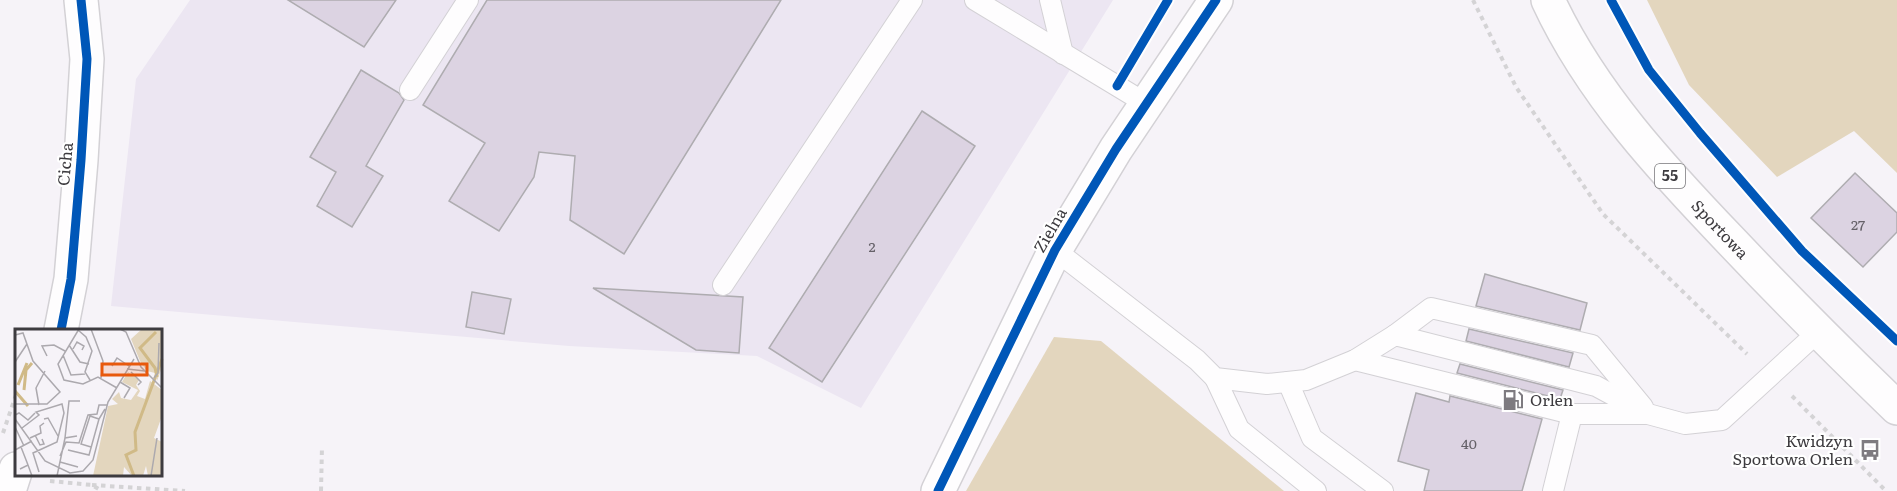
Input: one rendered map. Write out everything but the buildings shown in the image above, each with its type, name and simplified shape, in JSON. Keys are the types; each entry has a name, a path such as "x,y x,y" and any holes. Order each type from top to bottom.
{"street":[{"name":"Cicha","path":"61,329 70,279 81,160 87,59 81,0"},
{"name":"Zielna","path":"938,491 1055,250 1216,0"},
{"name":"Sportowa","path":"1548,0 1564,33 1630,130 1697,206 1818,332 1897,408"},
{"path":"9,491 28,476"}],"lane":[{"path":"410,90 468,0"},
{"path":"723,285 912,0"},
{"path":"975,0 1147,104"},
{"path":"1050,0 1063,54"},
{"path":"1055,250 1197,360 1215,378 1239,429 1316,491"},
{"path":"1215,378 1267,384 1306,380 1355,360 1395,335 1431,308 1592,345 1648,414"},
{"path":"1395,335 1596,386 1648,414 1685,424 1722,420 1818,332"},
{"path":"1355,360 1572,414 1648,414"},
{"path":"1288,382 1312,438 1383,491"},
{"path":"1552,491 1572,414"}],"path":[{"path":"1473,0 1516,87 1603,214 1825,427 1886,491"},
{"path":"0,443 15,397"},
{"path":"321,491 322,446"},
{"path":"35,476 92,485 184,491"},
{"path":"92,485 102,491"}],"shaded area":[{"path":"190,0 1113,0 861,408 757,356 569,346 111,306 136,79"},
{"path":"1647,0 1897,0 1897,173 1854,131 1777,177 1689,85"},
{"path":"1054,337 1101,341 1284,491 966,491"}],"cycle path":[{"path":"61,329 71,279 81,160 87,59 81,0"},
{"path":"1117,86 1168,0"},
{"path":"938,491 1055,250 1116,149 1216,0"},
{"path":"1611,0 1649,70 1700,133 1802,251 1897,341"}],"place":[{"name":"Orlen","path":"1513,400"},
{"name":"Kwidzyn Sportowa Orlen","path":"1870,450"}]}
